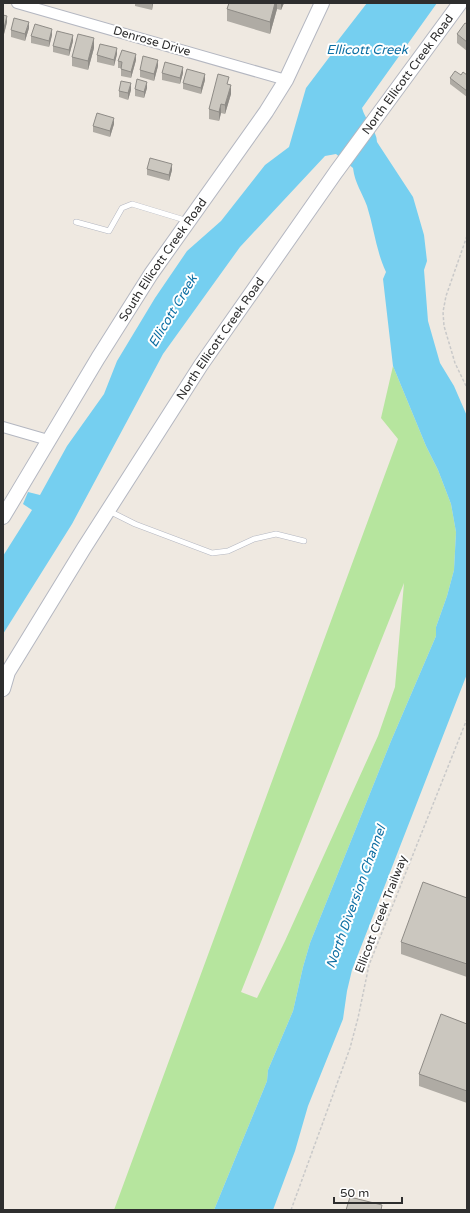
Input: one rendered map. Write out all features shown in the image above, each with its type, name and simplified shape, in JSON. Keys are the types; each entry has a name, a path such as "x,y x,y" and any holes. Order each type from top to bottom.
{"street":[{"name":"Denrose Drive","path":"17,3 286,80"},
{"name":"South Ellicott Creek Road","path":"3,518 48,440 147,281 266,112 286,80 322,3"},
{"name":"North Ellicott Creek Road","path":"3,689 8,672 108,510 201,365 336,172 460,3"},
{"path":"3,427 48,440"}],"lane":[{"path":"76,222 109,231 122,208 132,204 189,221"},
{"path":"108,510 136,524 212,552 228,551 254,539 276,534 304,541"}],"path":[{"path":"467,236 446,296 443,312 444,326 455,363 467,388"},
{"name":"Ellicott Creek Trailway","path":"291,1210 350,1048 369,965 467,719"}],"green space":[{"path":"393,366 451,504 456,532 454,570 436,627 436,636 391,741 310,943 293,1011 268,1070 267,1081 214,1210 114,1210 398,439 381,418","holes":["404,583 395,687 378,736 285,941 257,998 241,992"]}],"water":[{"path":"367,3 437,3 362,108 375,134 377,142 413,197 424,235 427,261 424,270 428,321 440,363 454,386 467,416 467,674 352,970 343,1019 308,1106 295,1151 273,1210 214,1210 267,1081 268,1070 293,1011 310,943 391,741 436,636 436,627 454,570 456,532 451,504 393,366 383,279 386,272 380,256 367,206 357,183 353,168 336,154 325,156 240,247 163,354 72,524 3,634 3,556 32,510 23,504 28,492 40,495 67,446 104,394 117,361 155,298 187,251 221,221 265,165 289,147 306,88 337,47 336,43"}],"building":[{"path":"229,3 275,3 270,22 227,9"},
{"path":"3,15 7,16 4,28 3,28"},
{"path":"14,18 29,22 25,34 11,30"},
{"path":"465,23 467,24 467,42 457,34"},
{"path":"35,24 52,29 49,41 31,36"},
{"path":"57,31 73,35 69,50 53,46"},
{"path":"78,34 94,38 88,61 72,57"},
{"path":"100,44 117,48 114,60 97,55"},
{"path":"122,50 136,54 131,72 121,69 122,62 118,61"},
{"path":"143,56 158,60 154,74 140,70"},
{"path":"165,62 183,67 180,78 162,73"},
{"path":"187,69 205,74 201,88 183,83"},
{"path":"455,71 461,75 463,72 467,75 467,91 450,78"},
{"path":"218,74 229,77 227,84 231,85 225,105 221,104 219,112 209,109"},
{"path":"137,79 147,82 144,92 135,89"},
{"path":"121,81 131,83 128,93 119,91"},
{"path":"97,113 114,118 110,131 93,126"},
{"path":"150,158 172,164 169,175 147,169"},
{"path":"423,882 467,898 467,964 401,942"},
{"path":"441,1014 467,1024 467,1091 419,1074"},
{"path":"350,1197 382,1205 381,1210 346,1210"}],"water label":[{"name":"Ellicott Creek","path":"367,50"},
{"name":"Ellicott Creek","path":"173,311"},
{"name":"North Diversion Channel","path":"356,897"}]}
